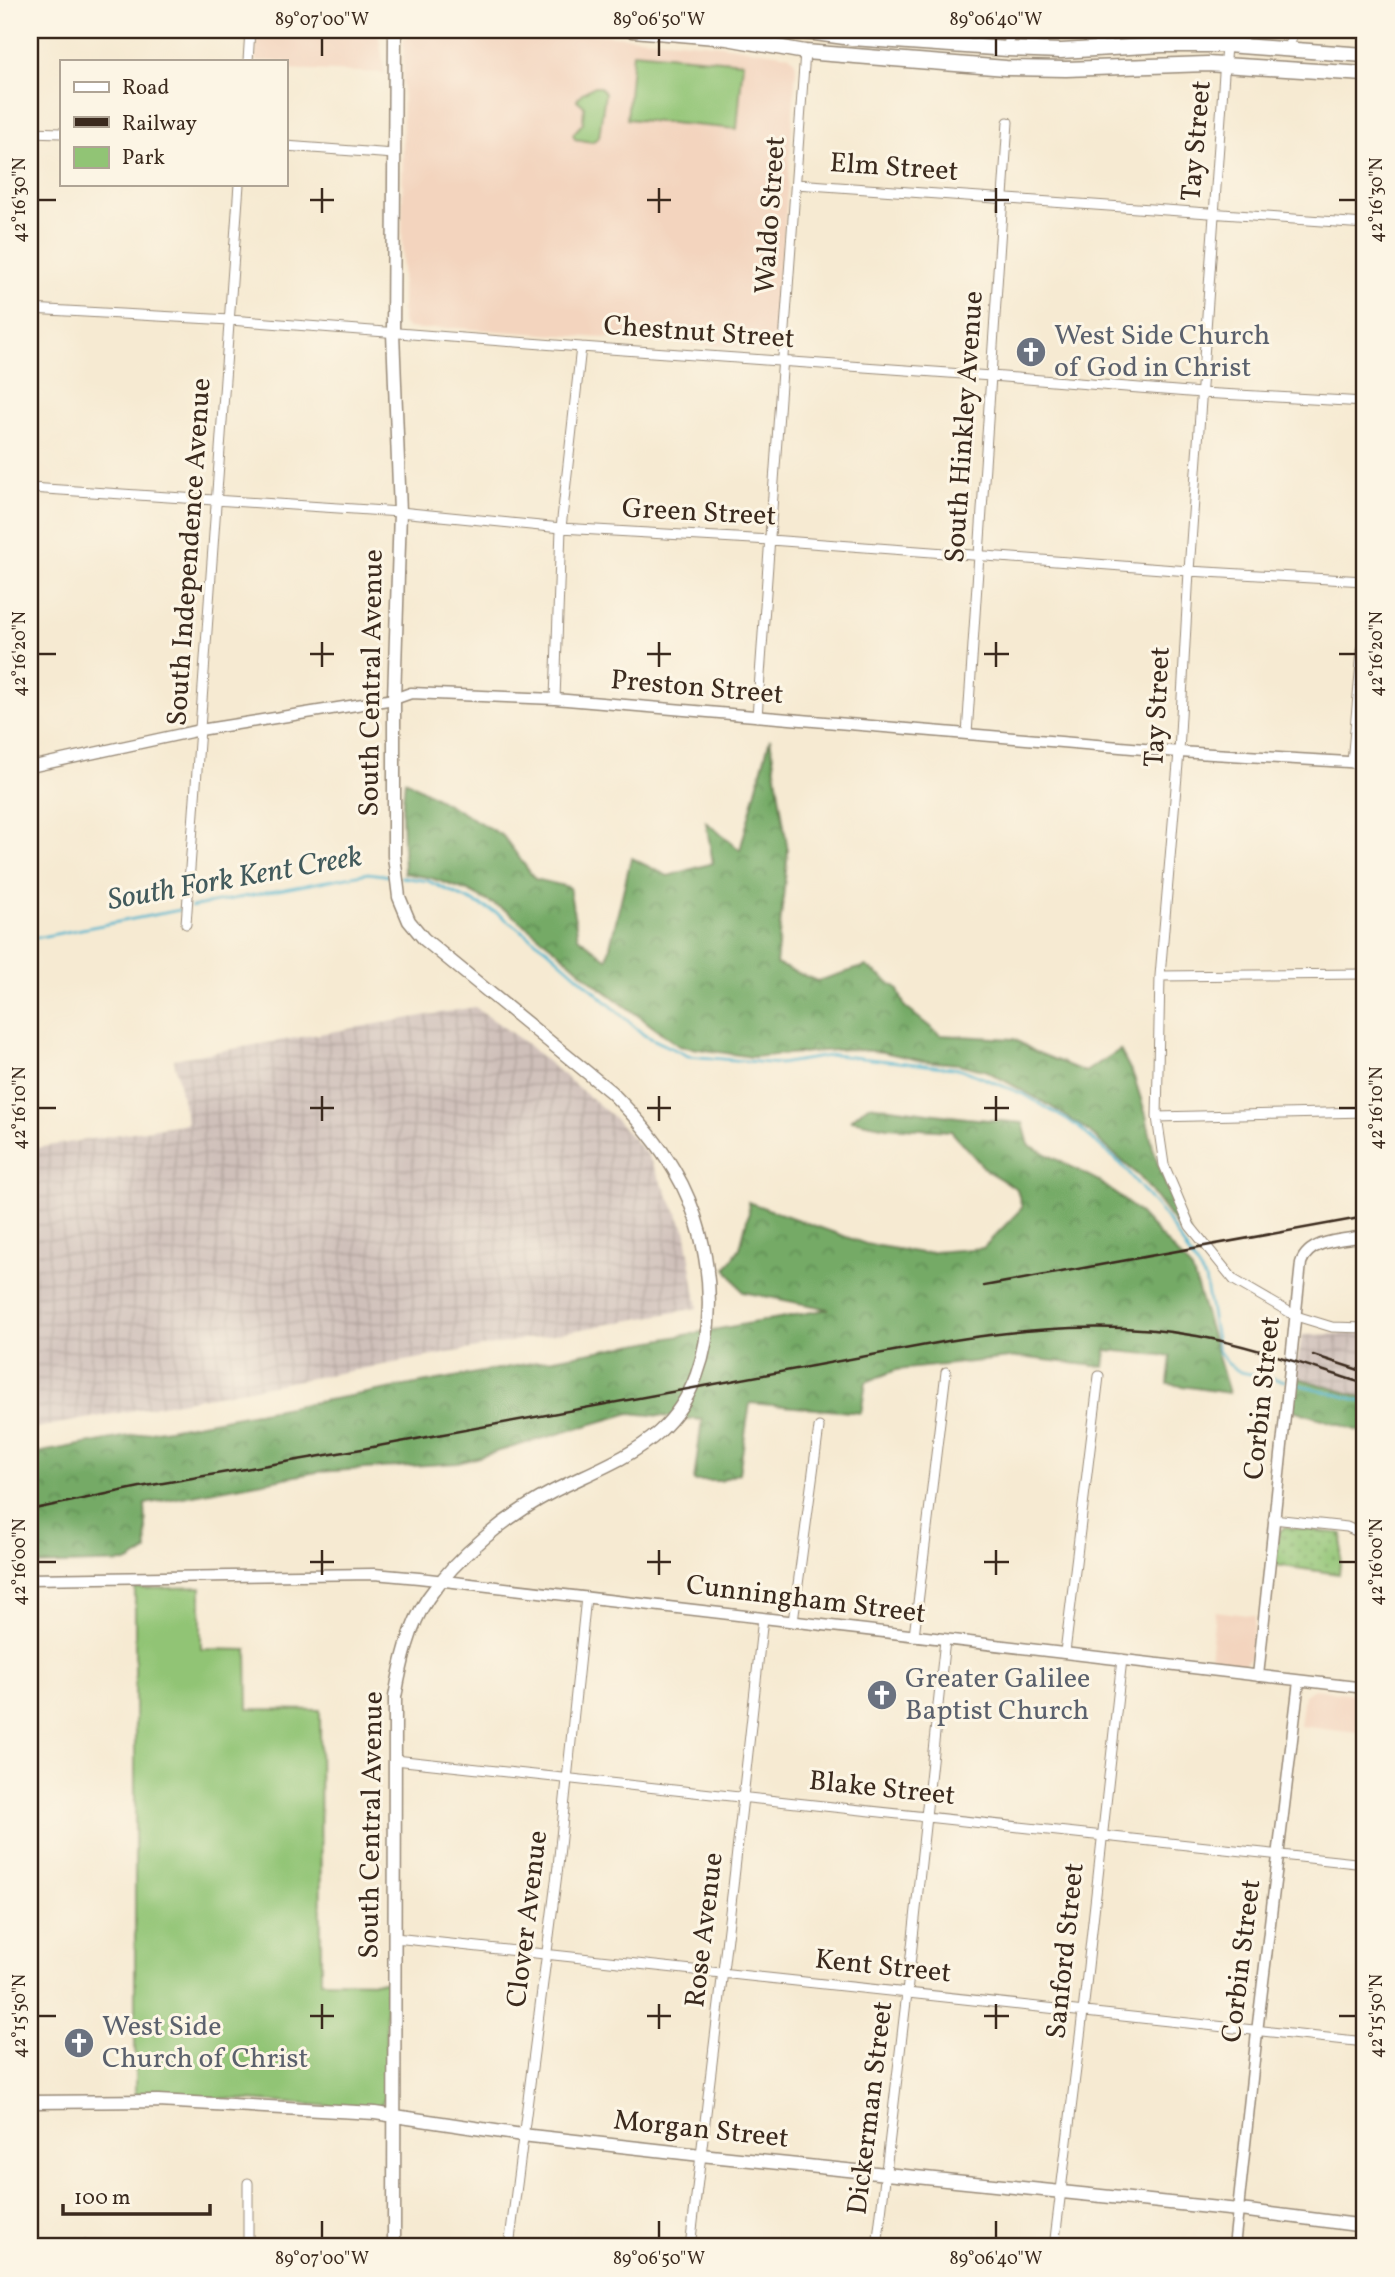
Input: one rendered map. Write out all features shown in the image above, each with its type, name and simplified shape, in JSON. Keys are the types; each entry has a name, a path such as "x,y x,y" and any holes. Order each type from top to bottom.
{"main road":[{"name":"South Central Avenue","path":"394,2247 395,1698 400,1668 414,1625 428,1598 443,1580 482,1541 515,1514 549,1493 635,1449 659,1432 677,1411 691,1388 706,1336 709,1292 705,1260 690,1204 675,1172 654,1139 634,1114 611,1092 424,939 409,921 398,897 394,856 394,699 400,512 393,333 395,30"},
{"path":"633,30 727,38 805,52 1006,68 1226,65 1365,74"},
{"path":"793,30 852,38 1008,49 1061,51 1163,45 1226,45 1365,55"},
{"name":"Morgan Street","path":"30,2102 195,2102 323,2109 394,2116 522,2135 1238,2210 1365,2226"}],"street":[{"path":"248,60 250,30"},
{"path":"1008,49 1010,30"},
{"path":"1163,45 1164,30"},
{"path":"1290,50 1292,30"},
{"name":"Tay Street","path":"1226,45 1179,752 1160,976 1157,1117 1164,1165 1190,1226 1234,1280 1296,1316 1332,1327 1365,1328"},
{"name":"Waldo Street","path":"757,717 805,52"},
{"name":"South Hinkley Avenue","path":"967,734 1008,122"},
{"path":"30,132 60,133"},
{"path":"287,146 394,154"},
{"name":"Elm Street","path":"796,184 1365,224"},
{"name":"South Independence Avenue","path":"186,924 239,186"},
{"name":"Chestnut Street","path":"30,309 230,320 1201,393 1365,402"},
{"path":"555,699 561,528 581,347"},
{"name":"Green Street","path":"30,488 400,512 561,528 1365,581"},
{"path":"1352,763 1365,617"},
{"name":"Preston Street","path":"30,767 200,730 411,694 555,699 1179,752 1365,763"},
{"path":"1160,976 1365,974"},
{"path":"1157,1117 1365,1112"},
{"name":"Corbin Street","path":"1258,1676 1272,1519 1301,1263 1306,1251 1320,1244 1365,1236"},
{"path":"914,1636 946,1372"},
{"path":"1065,1652 1099,1376"},
{"path":"793,1622 819,1427"},
{"path":"1272,1519 1347,1527 1365,1535"},
{"name":"Cunningham Street","path":"30,1579 374,1574 1365,1688"},
{"name":"Clover Avenue","path":"509,2247 568,1778 586,1597"},
{"name":"Rose Avenue","path":"690,2247 763,1618"},
{"name":"Dickerman Street","path":"877,2247 945,1640"},
{"name":"Sanford Street","path":"1054,2247 1122,1659"},
{"name":"Corbin Street","path":"1234,2247 1299,1681"},
{"name":"Blake Street","path":"395,1760 1365,1864"},
{"name":"Kent Street","path":"395,1938 1365,2042"},
{"path":"248,2183 248,2247"}],"shaded area":[{"path":"257,30 374,30 379,37 385,73 287,69 287,60 255,60"},
{"path":"411,30 539,30 714,44 789,55 796,68 774,350 768,353 736,347 456,328 423,329 408,328 404,325 403,41"},
{"path":"475,1007 524,1042 612,1116 647,1154 685,1229 698,1308 30,1429 30,1149 187,1123 174,1059"},
{"path":"1365,1333 1365,1398 1295,1377 1302,1335"},
{"path":"1215,1611 1255,1616 1250,1658 1244,1664 1210,1660"},
{"path":"1313,1689 1365,1695 1365,1734 1300,1726 1304,1695"}],"green space":[{"path":"633,52 743,62 737,129 627,119"},
{"path":"593,87 600,87 605,93 599,137 592,142 575,139 573,134 583,123 584,106 577,100 581,94"},
{"path":"770,738 788,851 776,964 817,981 866,966 897,988 905,1007 940,1035 1014,1039 1036,1052 1085,1072 1120,1050 1134,1077 1154,1153 1172,1202 1190,1233 1183,1234 1141,1178 1087,1130 987,1071 959,1064 848,1049 752,1057 679,1046 594,983 507,911 468,891 431,878 404,873 402,811 405,780 503,836 535,879 569,887 578,937 607,959 631,858 668,876 713,863 706,822 740,850"},
{"path":"868,1105 1023,1123 1029,1145 1099,1181 1136,1210 1192,1270 1229,1393 1168,1384 1171,1356 1106,1350 1104,1367 1019,1357 896,1370 866,1382 861,1413 750,1403 739,1473 720,1481 694,1481 702,1420 630,1413 458,1463 317,1472 145,1504 147,1551 129,1562 30,1565 30,1454 829,1309 743,1292 726,1268 740,1248 749,1212 748,1202 866,1244 922,1253 983,1248 1022,1208 1017,1189 987,1171 951,1131 887,1127 851,1120"},
{"path":"1295,1377 1365,1398 1365,1433 1293,1410"},
{"path":"1285,1527 1343,1534 1339,1574 1275,1565 1279,1532"},
{"path":"201,1587 201,1649 247,1650 248,1709 320,1710 321,1981 386,1982 386,2094 382,2104 372,2109 135,2094 135,1589"}],"waterway":[{"name":"South Fork Kent Creek","path":"191,907 368,873 391,876"},
{"name":"South Fork Kent Creek","path":"401,877 428,881 497,913 547,949 644,1035 688,1056 780,1064 834,1055 961,1069 1025,1095 1077,1126 1121,1164 1166,1218 1205,1279 1218,1350 1227,1363 1240,1372 1286,1381"},
{"name":"South Fork Kent Creek","path":"30,939 185,909"},
{"name":"South Fork Kent Creek","path":"1293,1383 1365,1402"}],"railway":[{"path":"984,1286 1365,1217"},
{"path":"30,1510 140,1487 948,1341 1041,1330 1135,1329 1197,1336 1240,1345 1365,1384"},
{"path":"1313,1355 1365,1372"}],"place":[{"name":"West Side Church of God in Christ","path":"1031,352"},
{"name":"Greater Galilee Baptist Church","path":"882,1695"},
{"name":"West Side Church of Christ","path":"79,2043"}]}
